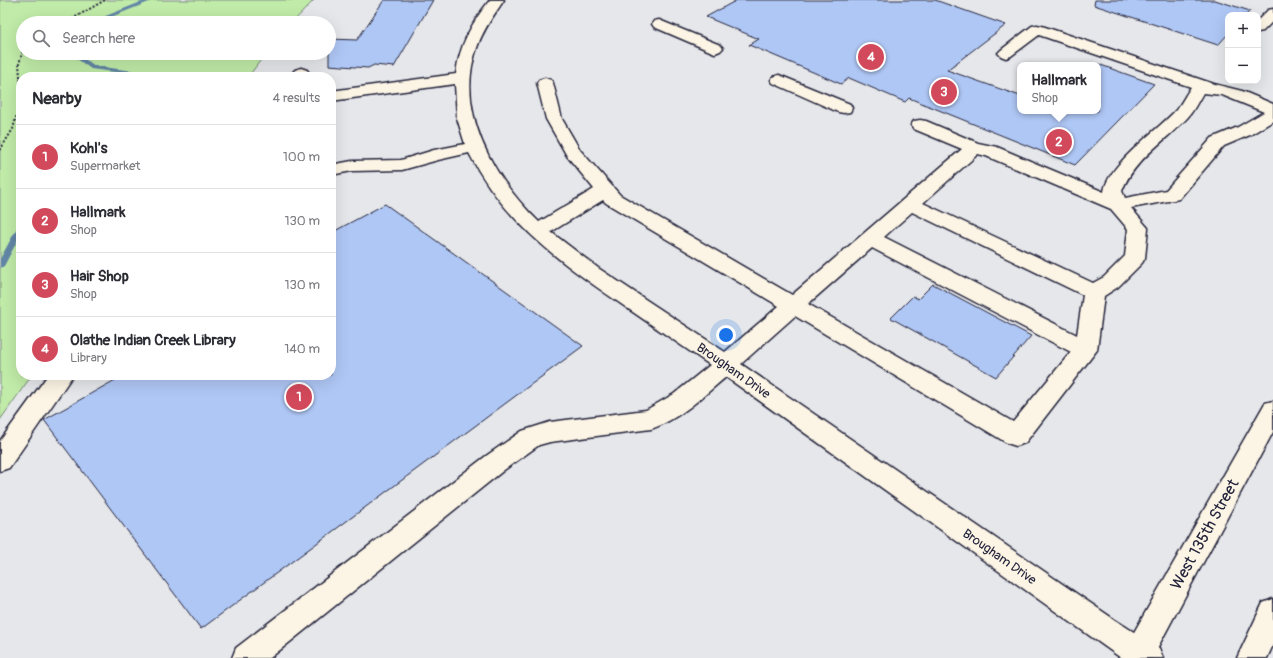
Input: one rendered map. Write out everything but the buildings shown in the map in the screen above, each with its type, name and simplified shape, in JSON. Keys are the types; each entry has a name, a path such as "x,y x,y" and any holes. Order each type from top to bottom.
{"street":[{"name":"Brougham Drive","path":"497,0 476,30 467,52 462,78 462,102 468,129 487,172 509,201 538,231 574,261 726,364 1141,656"},
{"path":"1261,25 1273,13"},
{"path":"659,24 715,48"},
{"path":"1006,52 1036,30 1208,87 1237,95 1273,110"},
{"path":"336,95 462,78"},
{"path":"779,80 844,108"},
{"path":"545,83 554,119 573,152 613,199 1016,436 1086,350 1094,292"},
{"path":"1094,292 1111,282 1135,258 1138,228 1118,205 1113,191 1118,178 1151,141 1182,113 1198,88 1208,87"},
{"path":"920,125 974,148 992,151 1118,205 1172,195 1218,142 1244,131 1273,114"},
{"path":"336,169 352,166 402,165 434,155 475,147"},
{"path":"247,658 531,438 550,432 651,419 682,401 871,239 974,148"},
{"path":"538,231 606,190"},
{"path":"910,204 1094,292"},
{"path":"871,239 1086,350"},
{"path":"0,461 57,380"},
{"name":"West 135th Street","path":"1141,656 1273,410"},
{"path":"1252,658 1273,613"}],"path":[{"path":"77,16 105,0"},
{"path":"18,60 19,72"},
{"path":"0,150 13,129 16,118"}],"green space":[{"path":"0,0 314,0 299,16 16,16 16,60 261,60 252,72 16,72 16,380 28,380 0,420"}],"waterway":[{"path":"109,16 151,0"},
{"path":"82,60 93,68 126,72"},
{"path":"0,266 16,237"}],"place":[{"name":"Olathe Indian Creek Library","path":"871,57"},
{"name":"Hair Shop","path":"944,92"},
{"name":"Hallmark","path":"1059,142"},
{"name":"Kohl's","path":"299,397"}]}
